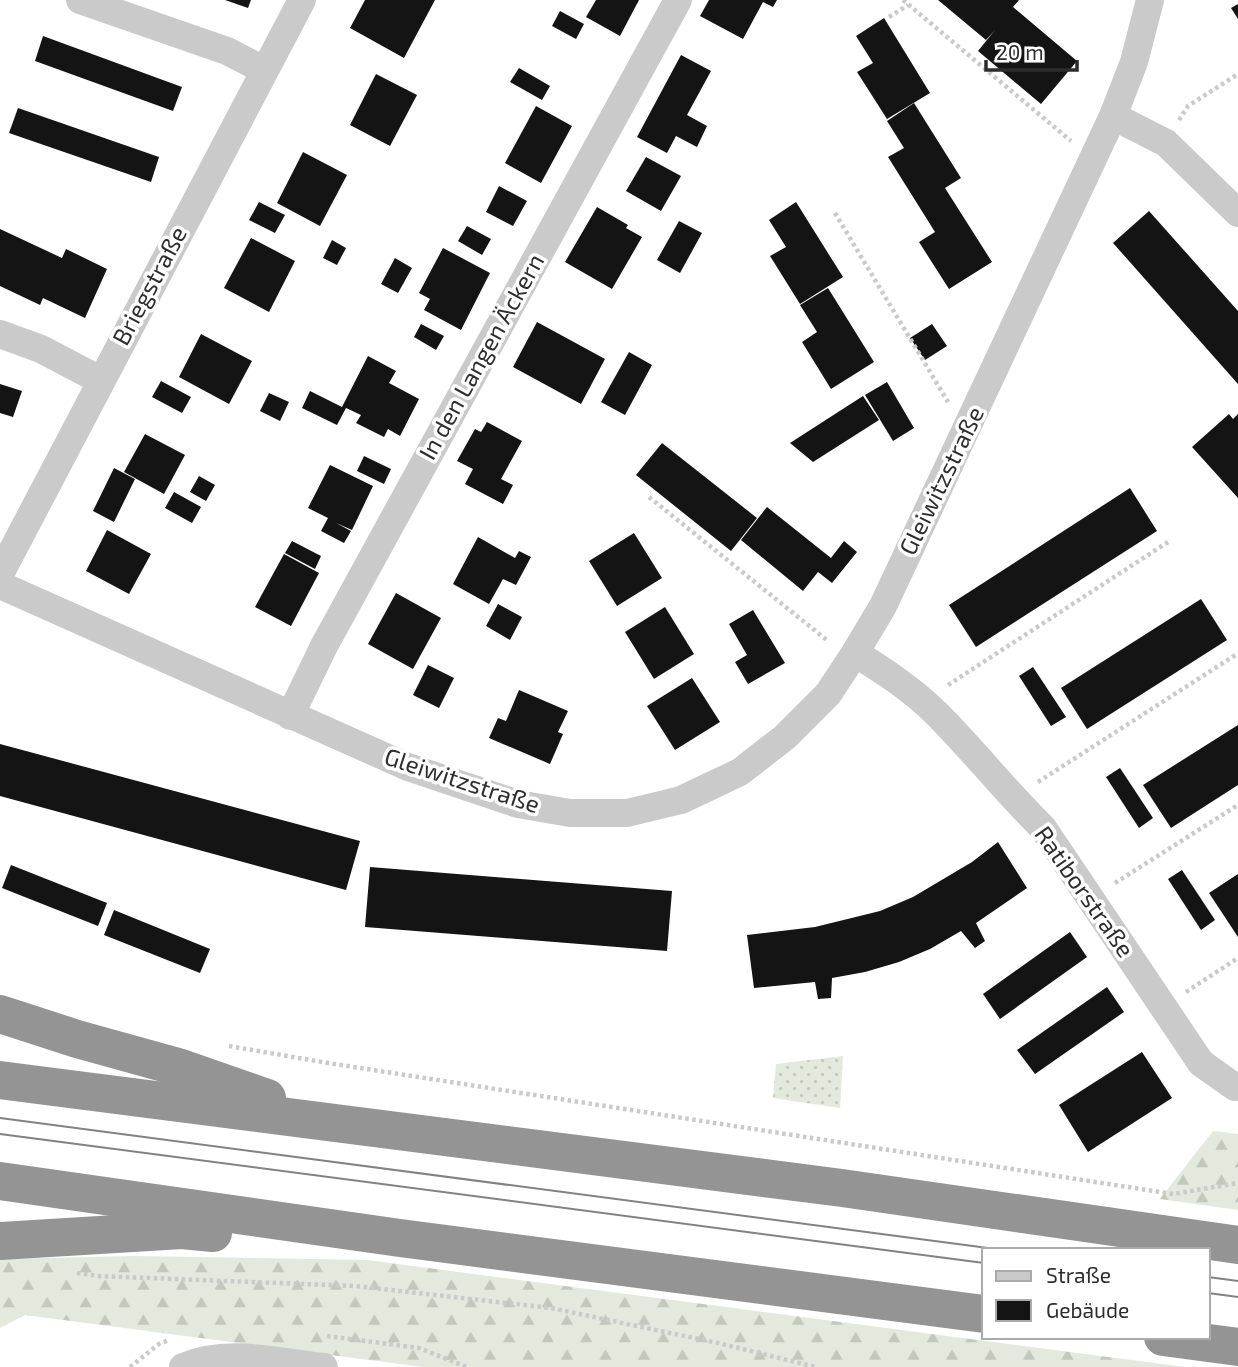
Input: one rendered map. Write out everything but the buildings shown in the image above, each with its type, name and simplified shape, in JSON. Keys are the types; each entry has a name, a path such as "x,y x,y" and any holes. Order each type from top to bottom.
{"highway":[{"path":"0,1014 178,1067 342,1124"},
{"path":"0,1080 842,1188 1238,1245"},
{"path":"0,1181 400,1238 982,1314"},
{"path":"0,1241 182,1230 285,1240 400,1238"},
{"path":"1178,1339 1238,1347"}],"street":[{"path":"80,0 227,51 264,70"},
{"name":"Briegstraße","path":"0,574 302,0"},
{"name":"In den Langen Äckern","path":"290,716 324,646 677,0"},
{"name":"Gleiwitzstraße","path":"0,585 408,768 518,804 570,813 627,813 681,800 740,772 785,737 828,694 883,606 1094,160 1134,62 1150,0"},
{"path":"1113,116 1166,143 1238,214"},
{"path":"0,334 41,349 100,380"},
{"name":"Ratiborstraße","path":"853,656 900,682 936,713 1013,799 1043,828 1201,1063 1236,1087"},
{"path":"183,1367 213,1358 237,1357 324,1367"}],"path":[{"path":"903,0 1094,160"},
{"path":"889,17 908,5"},
{"path":"1166,143 1188,106 1238,74"},
{"path":"835,213 966,432"},
{"path":"649,497 853,656"},
{"path":"923,702 1168,542"},
{"path":"1013,799 1237,654"},
{"path":"1090,900 1238,804"},
{"path":"1164,1007 1238,958"},
{"path":"222,1045 1173,1194 1238,1183"},
{"path":"71,1272 97,1276 355,1286 551,1308 718,1343 816,1367"}],"green space":[{"path":"843,1056 840,1108 773,1098 776,1064"},
{"path":"1213,1131 1238,1134 1238,1210 1160,1199"},
{"path":"135,1256 367,1260 1185,1367 423,1367 25,1315 0,1328 0,1259"}],"tram line":[{"path":"0,1118 988,1248"},
{"path":"0,1134 982,1263"},
{"path":"1210,1277 1238,1281"},
{"path":"1210,1293 1238,1297"}]}
